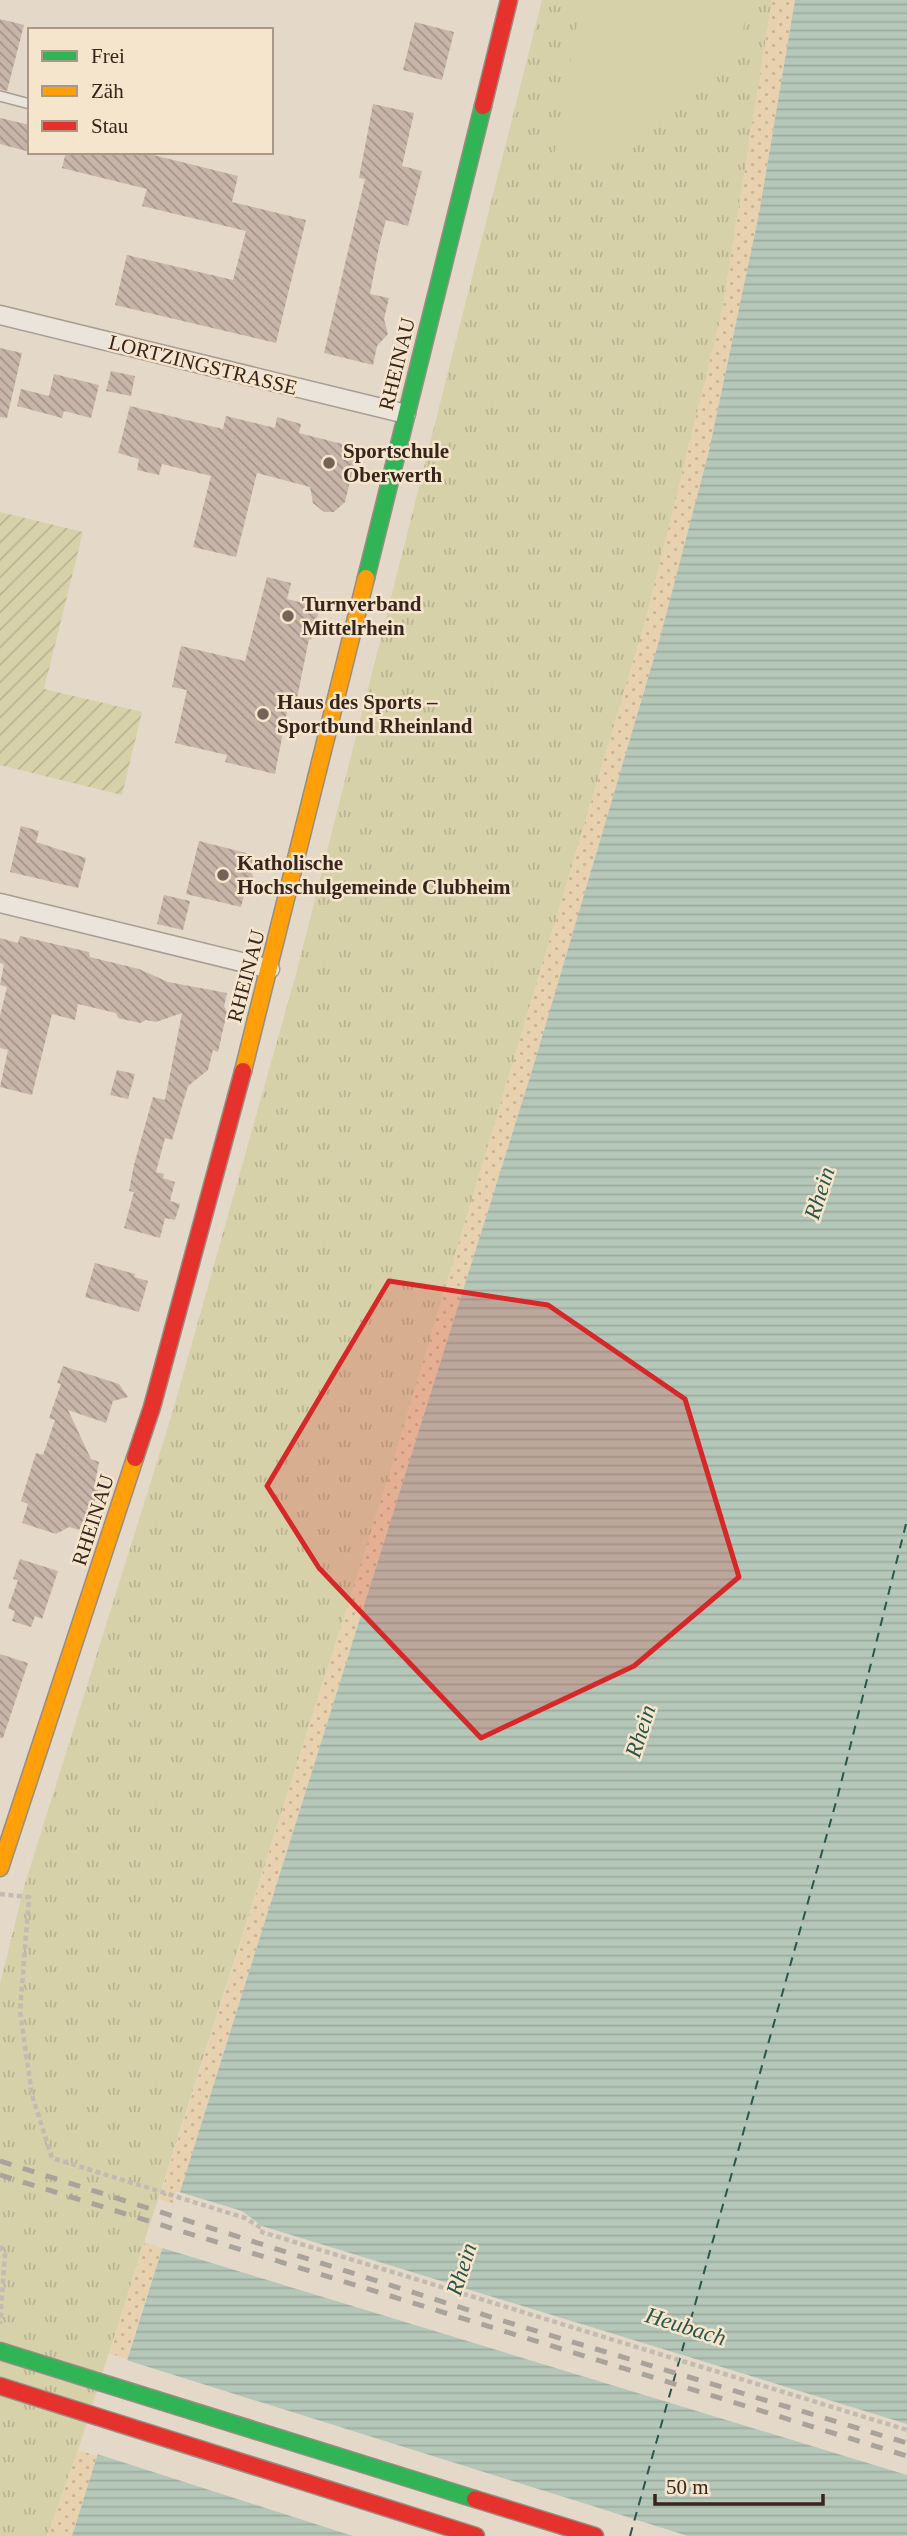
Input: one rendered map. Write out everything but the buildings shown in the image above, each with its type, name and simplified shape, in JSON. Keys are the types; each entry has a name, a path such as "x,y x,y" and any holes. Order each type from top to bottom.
{"main road":[{"name":"RHEINAU","path":"0,1868 152,1407 270,969 509,0"},
{"path":"0,2351 594,2536"},
{"path":"0,2386 476,2536"}],"street":[{"name":"LORTZINGSTRASSE","path":"0,315 407,414"},
{"path":"0,903 270,969"}],"lane":[{"path":"0,96 28,103"}],"path":[{"path":"0,1894 29,1897 20,2011 32,2095 52,2158 245,2218 263,2229 262,2232 907,2430"},
{"path":"0,2246 5,2255 0,2324"}],"highlighted area":[{"path":"389,1281 548,1305 685,1399 739,1577 634,1666 481,1738 319,1568 267,1486"}],"green space":[{"path":"542,0 772,0 722,312 646,619 391,1469 78,2450 47,2536 0,2536 0,1984 24,1887 172,1414 296,974"},
{"path":"581,0 748,0 737,67 701,84 618,163 554,156"},
{"path":"0,512 83,532 44,689 142,712 122,795 0,765"}],"sand":[{"path":"772,0 795,0 759,214 709,451 661,634 535,1061 176,2204 159,2199 391,1469 646,619 722,312"},
{"path":"145,2242 162,2248 127,2359 109,2353"},
{"path":"78,2450 97,2456 72,2536 47,2536"}],"water":[{"path":"795,0 907,0 907,2536 72,2536 535,1061 661,634 709,451 759,214"}],"pier":[{"path":"176,2191 242,2211 262,2226 907,2424 907,2475 159,2247"},
{"path":"123,2359 688,2536 353,2536 94,2453"}],"ferry route":[{"path":"630,2536 838,1795 907,1520"}],"railway":[{"path":"0,2161 500,2320 907,2443"},
{"path":"0,2175 907,2456"}],"traffic: fast":[{"path":"366,578 483,106"},
{"path":"0,2351 475,2499"}],"traffic: slow":[{"path":"243,1071 366,578"},
{"path":"0,1868 135,1458"}],"traffic: jam":[{"path":"483,106 509,0"},
{"path":"135,1458 152,1407 243,1071"},
{"path":"0,2386 476,2536"},
{"path":"475,2499 595,2536"}],"place":[{"name":"Sportschule Oberwerth","path":"329,463"},
{"name":"Turnverband Mittelrhein","path":"288,616"},
{"name":"Haus des Sports – Sportbund Rheinland","path":"263,714"},
{"name":"Katholische Hochschulgemeinde Clubheim","path":"223,875"}],"water label":[{"name":"Rhein","path":"819,1193"},
{"name":"Rhein","path":"640,1731"},
{"name":"Rhein","path":"461,2269"},
{"name":"Heubach","path":"686,2326"}]}
